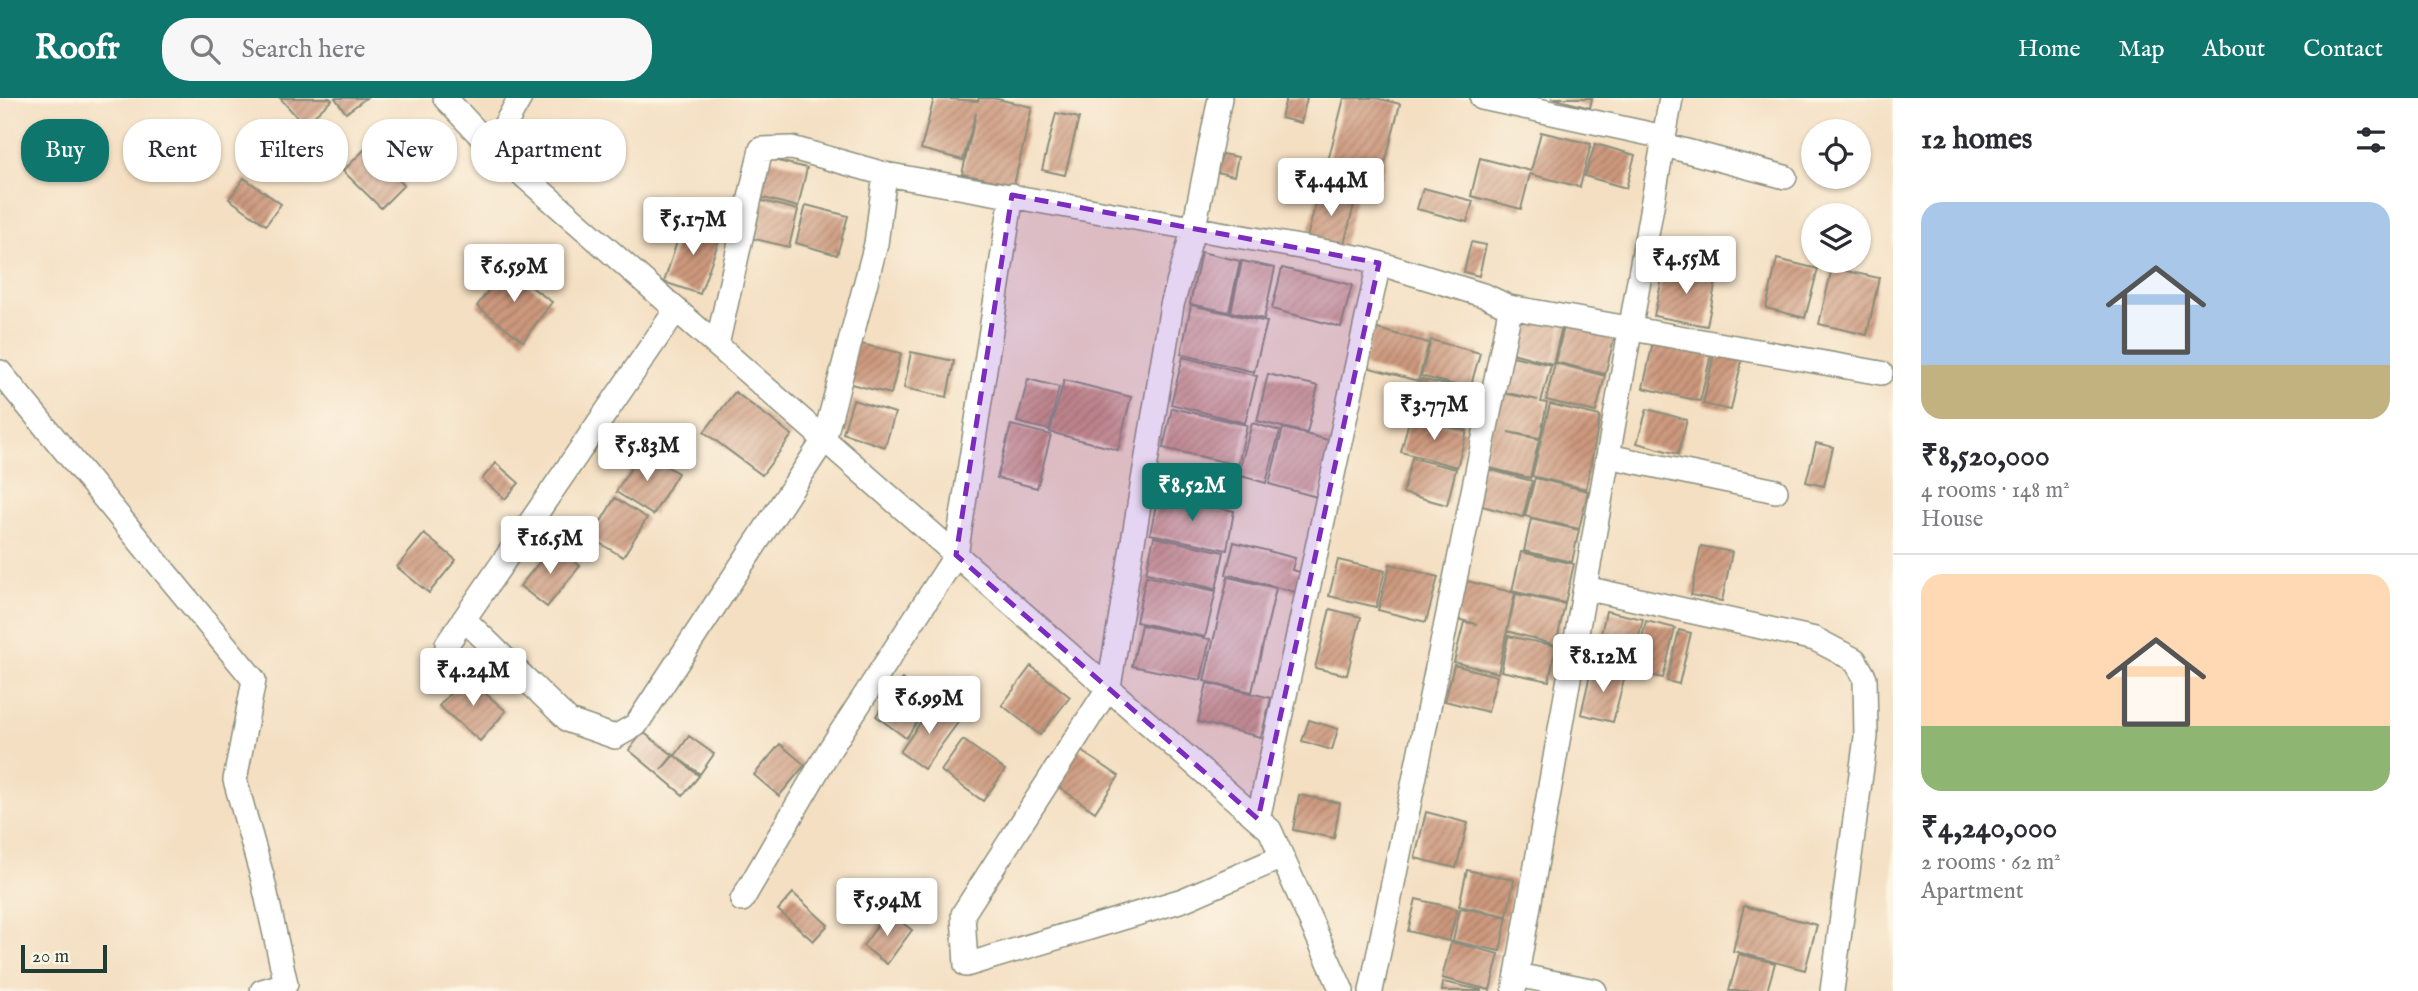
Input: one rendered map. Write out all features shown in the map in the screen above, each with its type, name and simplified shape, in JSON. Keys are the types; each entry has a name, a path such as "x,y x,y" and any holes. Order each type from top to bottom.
{"street":[{"path":"445,98 471,126"},
{"path":"508,119 520,98"},
{"path":"1220,98 1194,227 1172,305 1109,687 964,914 966,965 1183,900 1282,857"},
{"path":"1482,98 1664,137"},
{"path":"1595,991 1515,983 1671,98"},
{"path":"1664,137 1664,145 1785,177"},
{"path":"717,345 761,149 792,148 885,174 1194,227 1379,263 1486,296 1508,307 1881,373"},
{"path":"464,619 569,721 615,737 636,725 824,440 876,244 885,174"},
{"path":"531,182 1270,830 1342,991"},
{"path":"742,900 830,749 956,555 1012,195"},
{"path":"1258,819 1379,263"},
{"path":"447,644 676,310"},
{"path":"1371,991 1510,310"},
{"path":"0,372 254,680 235,780 262,876 286,984 261,991"},
{"path":"1608,456 1776,491"},
{"path":"1585,588 1815,639 1855,660 1865,678 1866,737 1832,991"}],"highlighted area":[{"path":"1012,195 1379,263 1258,819 956,555"}],"building":[{"path":"280,98 332,100 311,119 299,119"},
{"path":"335,98 366,98 346,113"},
{"path":"934,98 978,101 979,98 993,98 1032,107 1014,185 962,174 976,113 963,160 921,149"},
{"path":"1286,98 1307,98 1301,123 1281,118"},
{"path":"1344,98 1376,98 1400,104 1381,179 1327,165"},
{"path":"1552,98 1592,98 1590,108"},
{"path":"1056,113 1079,118 1065,175 1042,170"},
{"path":"1541,132 1591,144 1580,187 1530,174 1521,209 1471,196 1480,158 1531,171"},
{"path":"1595,144 1635,155 1626,188 1585,176"},
{"path":"362,152 362,182 401,182 404,185 381,208 348,176 348,166"},
{"path":"1222,154 1238,157 1234,176 1217,172"},
{"path":"761,157 807,168 798,207 752,195"},
{"path":"1321,180 1358,189 1341,256 1305,247"},
{"path":"241,182 250,182 281,204 266,225 229,199"},
{"path":"1423,188 1473,201 1467,222 1417,209"},
{"path":"751,198 798,210 789,247 742,236"},
{"path":"806,205 848,216 837,255 796,243"},
{"path":"684,220 722,232 700,294 664,282"},
{"path":"1471,242 1486,245 1479,276 1464,272"},
{"path":"1201,252 1240,261 1229,312 1190,304"},
{"path":"1777,259 1801,265 1801,273 1817,273 1805,318 1766,308"},
{"path":"1242,261 1275,268 1264,319 1231,312"},
{"path":"1665,265 1717,276 1707,326 1654,316"},
{"path":"505,268 552,302 523,341 477,306"},
{"path":"1282,268 1352,285 1341,327 1272,309"},
{"path":"1831,273 1856,273 1879,278 1867,335 1819,324"},
{"path":"1191,305 1267,322 1254,372 1181,354"},
{"path":"1510,310 1563,322 1553,364 1501,350"},
{"path":"1566,319 1616,332 1605,374 1555,362"},
{"path":"1374,328 1429,343 1418,381 1363,366"},
{"path":"1431,340 1480,353 1470,389 1421,376"},
{"path":"1653,342 1711,355 1700,401 1643,388"},
{"path":"856,343 901,353 891,394 847,383"},
{"path":"1715,349 1743,355 1731,410 1703,404"},
{"path":"911,352 954,361 947,397 904,388"},
{"path":"1504,354 1551,365 1541,402 1547,403 1540,438 1508,432 1539,439 1530,478 1482,466 1502,393 1538,400 1495,390"},
{"path":"1183,357 1257,376 1245,423 1171,404"},
{"path":"1555,363 1605,376 1596,412 1546,400"},
{"path":"1268,374 1318,386 1307,433 1257,421"},
{"path":"1028,379 1059,387 1049,430 1017,422"},
{"path":"1421,379 1471,391 1461,428 1412,415"},
{"path":"1064,380 1131,397 1118,450 1050,432"},
{"path":"735,392 792,435 762,475 704,432"},
{"path":"853,400 895,413 885,447 843,433"},
{"path":"1550,404 1600,416 1586,489 1532,476"},
{"path":"1172,408 1247,425 1238,465 1163,448"},
{"path":"1647,409 1687,420 1678,454 1637,443"},
{"path":"1410,417 1467,431 1457,467 1401,452"},
{"path":"1252,423 1280,431 1266,483 1238,475"},
{"path":"1011,425 1051,435 1037,488 997,478"},
{"path":"1283,428 1332,441 1317,497 1269,484"},
{"path":"1816,443 1833,447 1824,486 1806,482"},
{"path":"641,451 678,473 653,515 616,492"},
{"path":"1412,458 1456,469 1447,505 1403,493"},
{"path":"496,463 519,483 505,499 482,479"},
{"path":"1480,467 1532,481 1523,517 1471,503"},
{"path":"1535,478 1588,491 1579,529 1525,516"},
{"path":"1158,495 1234,511 1227,550 1150,534"},
{"path":"615,498 647,518 623,557 591,538"},
{"path":"1531,519 1579,530 1572,562 1524,551"},
{"path":"424,534 456,560 429,593 397,567"},
{"path":"1154,537 1224,552 1216,589 1146,573"},
{"path":"1234,542 1295,558 1292,570 1304,573 1299,593 1226,574"},
{"path":"553,545 580,566 547,607 520,586"},
{"path":"1701,546 1732,552 1722,601 1691,595"},
{"path":"1521,552 1574,564 1565,603 1512,591"},
{"path":"1338,560 1385,571 1376,607 1329,596"},
{"path":"1390,564 1438,577 1426,622 1378,610"},
{"path":"1146,576 1216,591 1205,637 1136,622"},
{"path":"1228,577 1276,588 1252,692 1204,681"},
{"path":"1467,581 1515,593 1498,673 1454,662 1464,622 1477,624 1457,619"},
{"path":"1516,594 1565,604 1556,645 1507,631"},
{"path":"1330,609 1361,617 1347,675 1315,668"},
{"path":"1606,611 1643,619 1631,671 1595,662"},
{"path":"1646,621 1675,628 1663,678 1634,671"},
{"path":"1141,625 1210,639 1201,680 1132,666"},
{"path":"1679,630 1691,633 1679,684 1667,681"},
{"path":"1508,636 1556,646 1549,681 1501,671"},
{"path":"1454,665 1497,676 1488,712 1445,701"},
{"path":"1031,666 1070,697 1040,735 1002,705"},
{"path":"1592,666 1625,675 1613,722 1581,714"},
{"path":"465,676 506,711 480,741 439,706"},
{"path":"902,679 932,700 906,738 876,716"},
{"path":"1207,683 1271,698 1261,737 1198,722"},
{"path":"934,703 959,721 924,769 900,752"},
{"path":"1309,720 1338,729 1332,750 1302,741"},
{"path":"643,732 673,755 661,770 674,755 699,776 683,795 629,750"},
{"path":"689,736 714,754 700,774 675,756"},
{"path":"963,740 1005,770 983,801 941,771"},
{"path":"780,744 805,765 779,796 754,775"},
{"path":"1072,745 1119,776 1095,812 1049,780"},
{"path":"1299,795 1340,803 1334,838 1293,830"},
{"path":"1426,812 1468,823 1456,868 1415,858"},
{"path":"1467,870 1514,880 1507,916 1459,906"},
{"path":"793,893 828,925 813,941 778,910"},
{"path":"1416,899 1457,909 1449,941 1408,931"},
{"path":"1744,906 1817,925 1805,970 1733,951"},
{"path":"1460,908 1507,917 1500,951 1453,941"},
{"path":"887,912 912,930 887,964 863,946"},
{"path":"1451,942 1499,954 1490,990 1442,978"},
{"path":"1739,954 1775,963 1767,991 1729,991"},
{"path":"1443,982 1481,990 1481,991 1442,991"}]}
